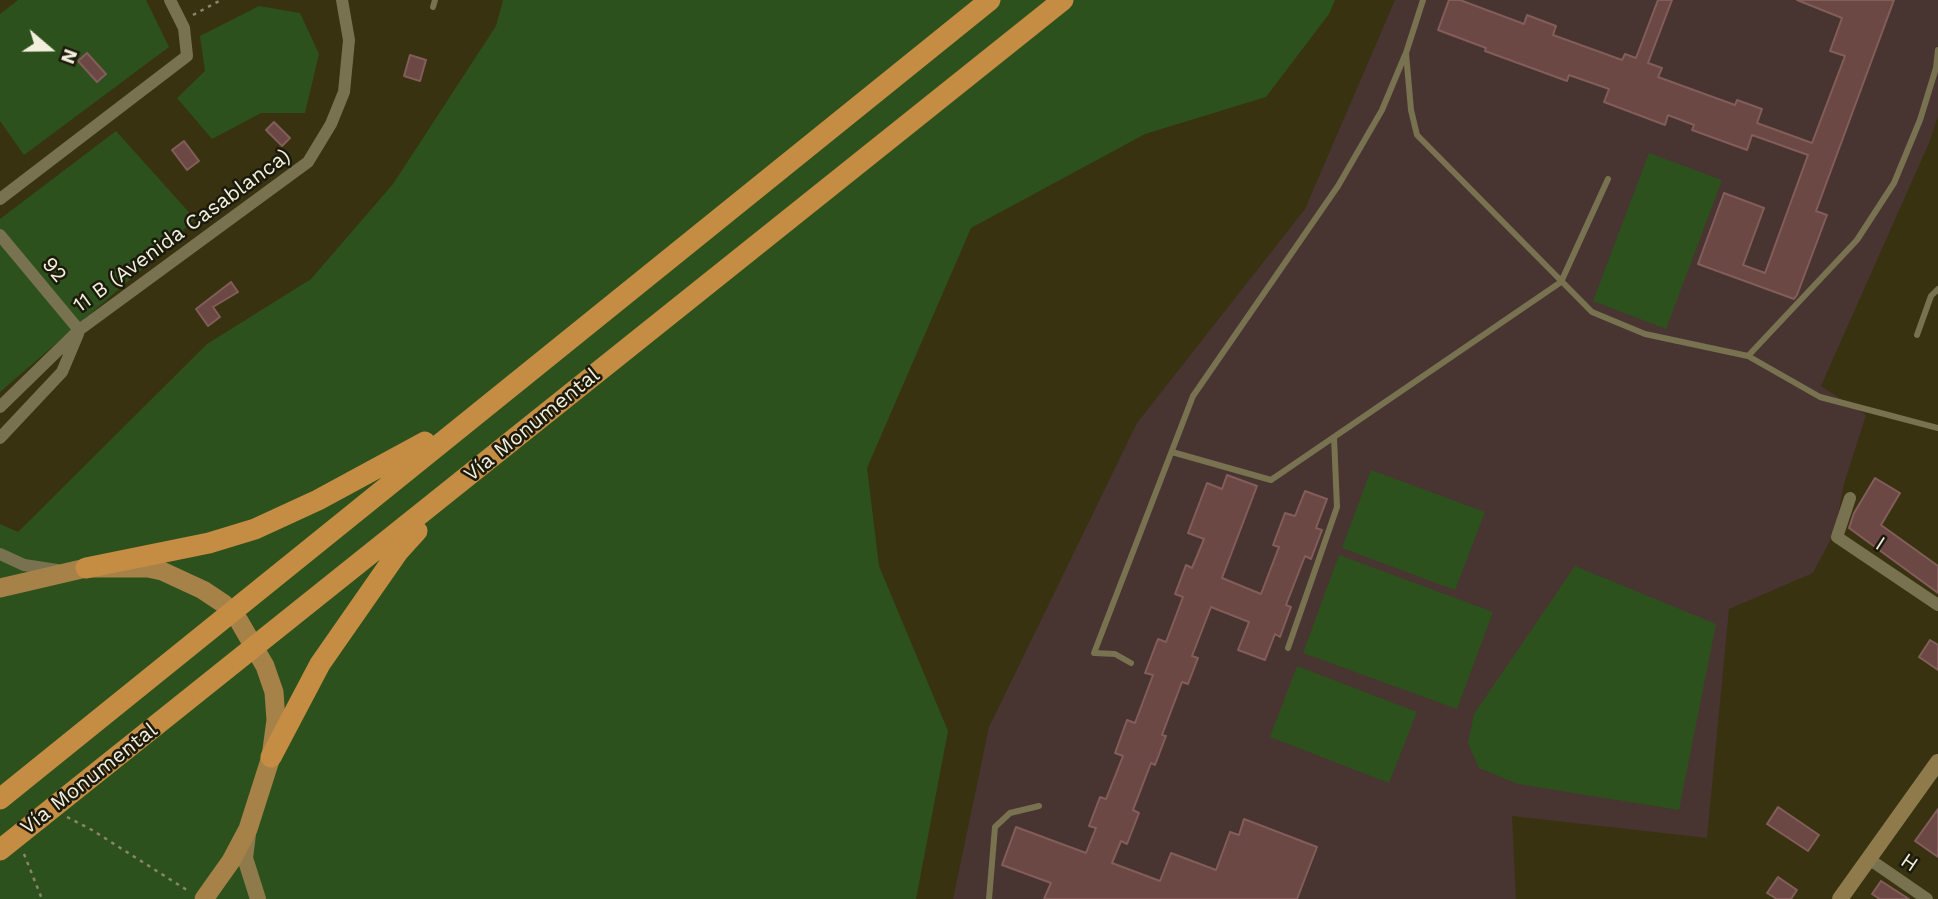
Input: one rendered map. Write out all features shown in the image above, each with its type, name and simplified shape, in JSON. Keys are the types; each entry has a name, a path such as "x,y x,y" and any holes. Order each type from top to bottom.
{"highway":[{"name":"Vía Monumental","path":"0,799 990,0"},
{"name":"Vía Monumental","path":"0,850 1063,0"},
{"path":"77,570 209,543 255,529 400,457 487,405"},
{"path":"271,757 320,664 361,604 398,552 463,480"}],"main road":[{"path":"0,587 77,570 148,568 162,570 203,590 239,621 265,666 274,692 276,720 271,757 248,829 231,861 197,895"},
{"path":"1840,899 1938,762"},
{"path":"248,829 245,858 258,899"}],"street":[{"path":"0,199 187,56 181,21 170,0"},
{"name":"11 B (Avenida Casablanca)","path":"0,407 79,330 308,162 331,124 344,92 349,40 342,0"},
{"name":"92","path":"0,235 79,330"},
{"name":"11 B (Avenida Casablanca)","path":"0,438 62,372 79,330"},
{"name":"I","path":"1850,498 1837,537 1938,605"},
{"path":"0,554 24,565 77,570"},
{"name":"H","path":"1869,859 1927,899"}],"lane":[{"path":"1131,663 1115,654 1094,653 1193,396 1338,186 1382,110 1406,53 1423,0"},
{"path":"1748,356 1857,240 1894,184 1920,120 1936,68 1938,50"},
{"path":"1406,53 1411,110 1417,135 1592,312 1644,334 1748,356 1820,397 1938,428"},
{"path":"1172,452 1271,480 1561,282 1608,179"},
{"path":"1917,335 1931,296 1938,289"},
{"path":"1288,648 1337,507 1334,438"},
{"path":"989,899 995,827 1010,813 1039,806"}],"path":[{"path":"181,21 221,0"},
{"path":"51,809 92,830 197,895"}],"shaded area":[{"path":"1395,0 1938,0 1938,116 1929,143 1821,386 1866,415 1844,484 1835,531 1813,573 1729,609 1707,838 1512,816 1516,899 953,899 989,727 1137,423 1305,209"}],"green space":[{"path":"18,0 146,0 169,47 24,155 0,121 0,14"},
{"path":"503,0 1335,0 1329,14 1266,97 1145,134 971,228 867,468 879,566 948,731 916,899 0,899 0,524 18,532 207,344 311,279 393,184 496,26"},
{"path":"259,6 300,13 319,54 305,113 261,113 212,139 177,98 205,71 200,36"},
{"path":"116,131 195,219 148,264 0,392 0,219"},
{"path":"1649,153 1722,180 1666,329 1593,301"},
{"path":"1371,470 1485,512 1455,590 1342,548"},
{"path":"1339,555 1493,612 1457,709 1303,653"},
{"path":"1575,566 1716,624 1679,810 1518,784 1479,768 1468,743 1474,714"},
{"path":"1297,666 1417,712 1389,783 1270,737"}],"building":[{"path":"1449,0 1460,0 1524,24 1527,15 1556,26 1553,35 1622,60 1625,54 1636,58 1658,0 1672,0 1648,63 1662,68 1658,77 1735,105 1737,100 1762,109 1757,123 1812,143 1845,56 1830,51 1842,18 1797,0 1894,0 1816,211 1827,215 1794,299 1698,264 1724,193 1764,208 1743,265 1765,273 1808,155 1752,135 1747,150 1692,130 1694,125 1668,115 1665,125 1604,102 1609,89 1569,75 1567,81 1485,51 1486,48 1438,30"},
{"path":"87,53 106,74 97,82 78,61"},
{"path":"410,55 426,60 420,81 404,76"},
{"path":"274,122 290,138 282,146 266,130"},
{"path":"184,141 199,161 187,170 172,150"},
{"path":"231,282 238,292 213,307 220,317 208,326 196,309"},
{"path":"1227,475 1257,486 1222,578 1261,594 1279,547 1273,545 1285,513 1295,516 1305,491 1327,499 1316,528 1322,530 1311,559 1305,556 1286,605 1291,607 1280,637 1275,634 1265,660 1238,650 1249,622 1211,607 1192,656 1198,658 1188,684 1182,682 1162,735 1166,736 1155,765 1151,763 1133,810 1139,813 1127,844 1121,841 1112,863 1160,881 1171,853 1216,870 1230,832 1239,835 1244,819 1317,847 1297,899 1044,899 1051,883 1002,865 1016,827 1086,853 1096,828 1089,826 1100,797 1106,799 1123,756 1115,753 1127,720 1135,723 1153,675 1145,673 1158,639 1166,642 1183,597 1175,594 1186,565 1192,568 1204,539 1188,533 1207,483 1222,489"},
{"path":"1875,478 1900,493 1881,525 1938,566 1938,593 1849,528 1854,513"},
{"path":"1930,640 1938,645 1938,670 1919,657"},
{"path":"1778,807 1819,835 1808,851 1767,824"},
{"path":"1938,809 1938,857 1915,841"},
{"path":"1778,877 1797,890 1791,899 1777,899 1767,893"},
{"path":"1881,881 1909,899 1880,899 1872,894"}]}
